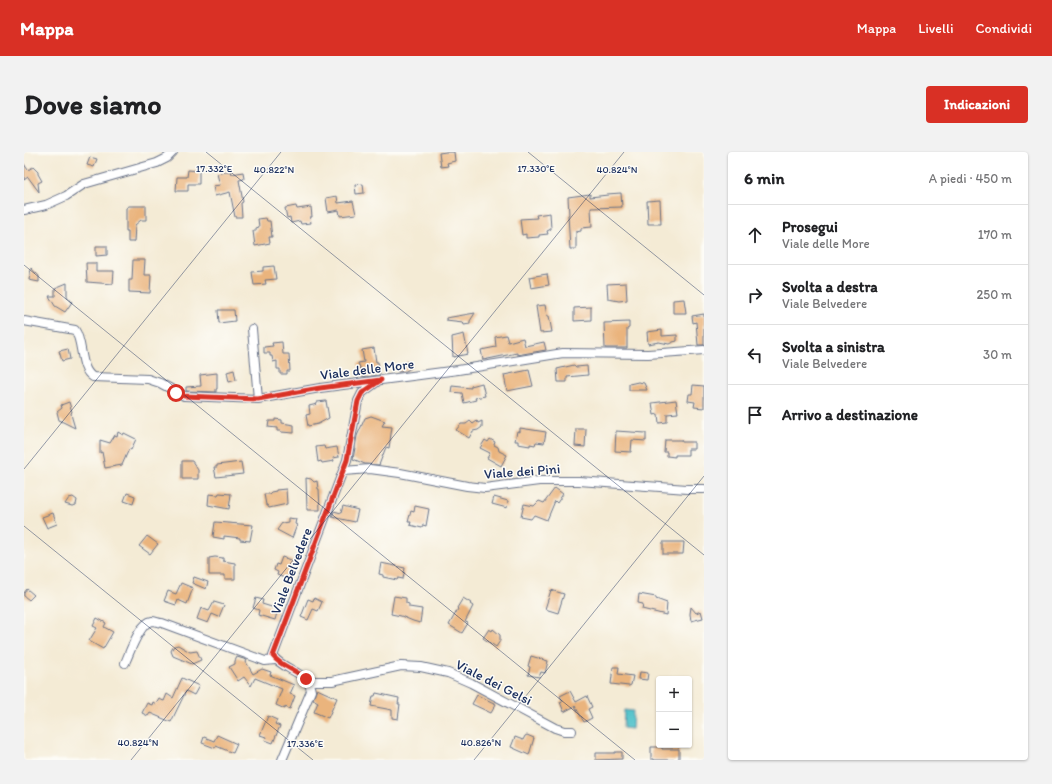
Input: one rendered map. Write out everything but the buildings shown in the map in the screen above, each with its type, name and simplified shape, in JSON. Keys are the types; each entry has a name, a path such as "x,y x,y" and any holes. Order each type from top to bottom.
{"street":[{"path":"24,210 46,205 66,196 84,184 157,163 167,158 173,152"},
{"name":"Viale delle More","path":"24,321 75,330 79,335 86,370 93,377 148,379 184,396 258,399 320,388 458,370 563,353 648,354 704,350"},
{"path":"252,329 258,399"},
{"name":"Viale Belvedere","path":"275,660 273,656 275,650 347,460 358,401 362,393 381,380"},
{"name":"Viale dei Pini","path":"343,471 370,469 485,488 539,481 579,481 704,489"},
{"path":"125,663 140,630 152,621 162,623 265,661 275,660 302,676 310,684 311,691 282,760"},
{"name":"Viale dei Gelsi","path":"306,679 315,681 332,681 401,666 421,667 448,673 471,683 555,728 564,732 572,732"}],"water":[{"path":"624,710 633,711 632,729 623,728"}],"route":[{"path":"176,393 184,396 258,399 320,388 381,380 370,386 362,393 358,401 347,460 273,656 278,663 306,679"}]}
